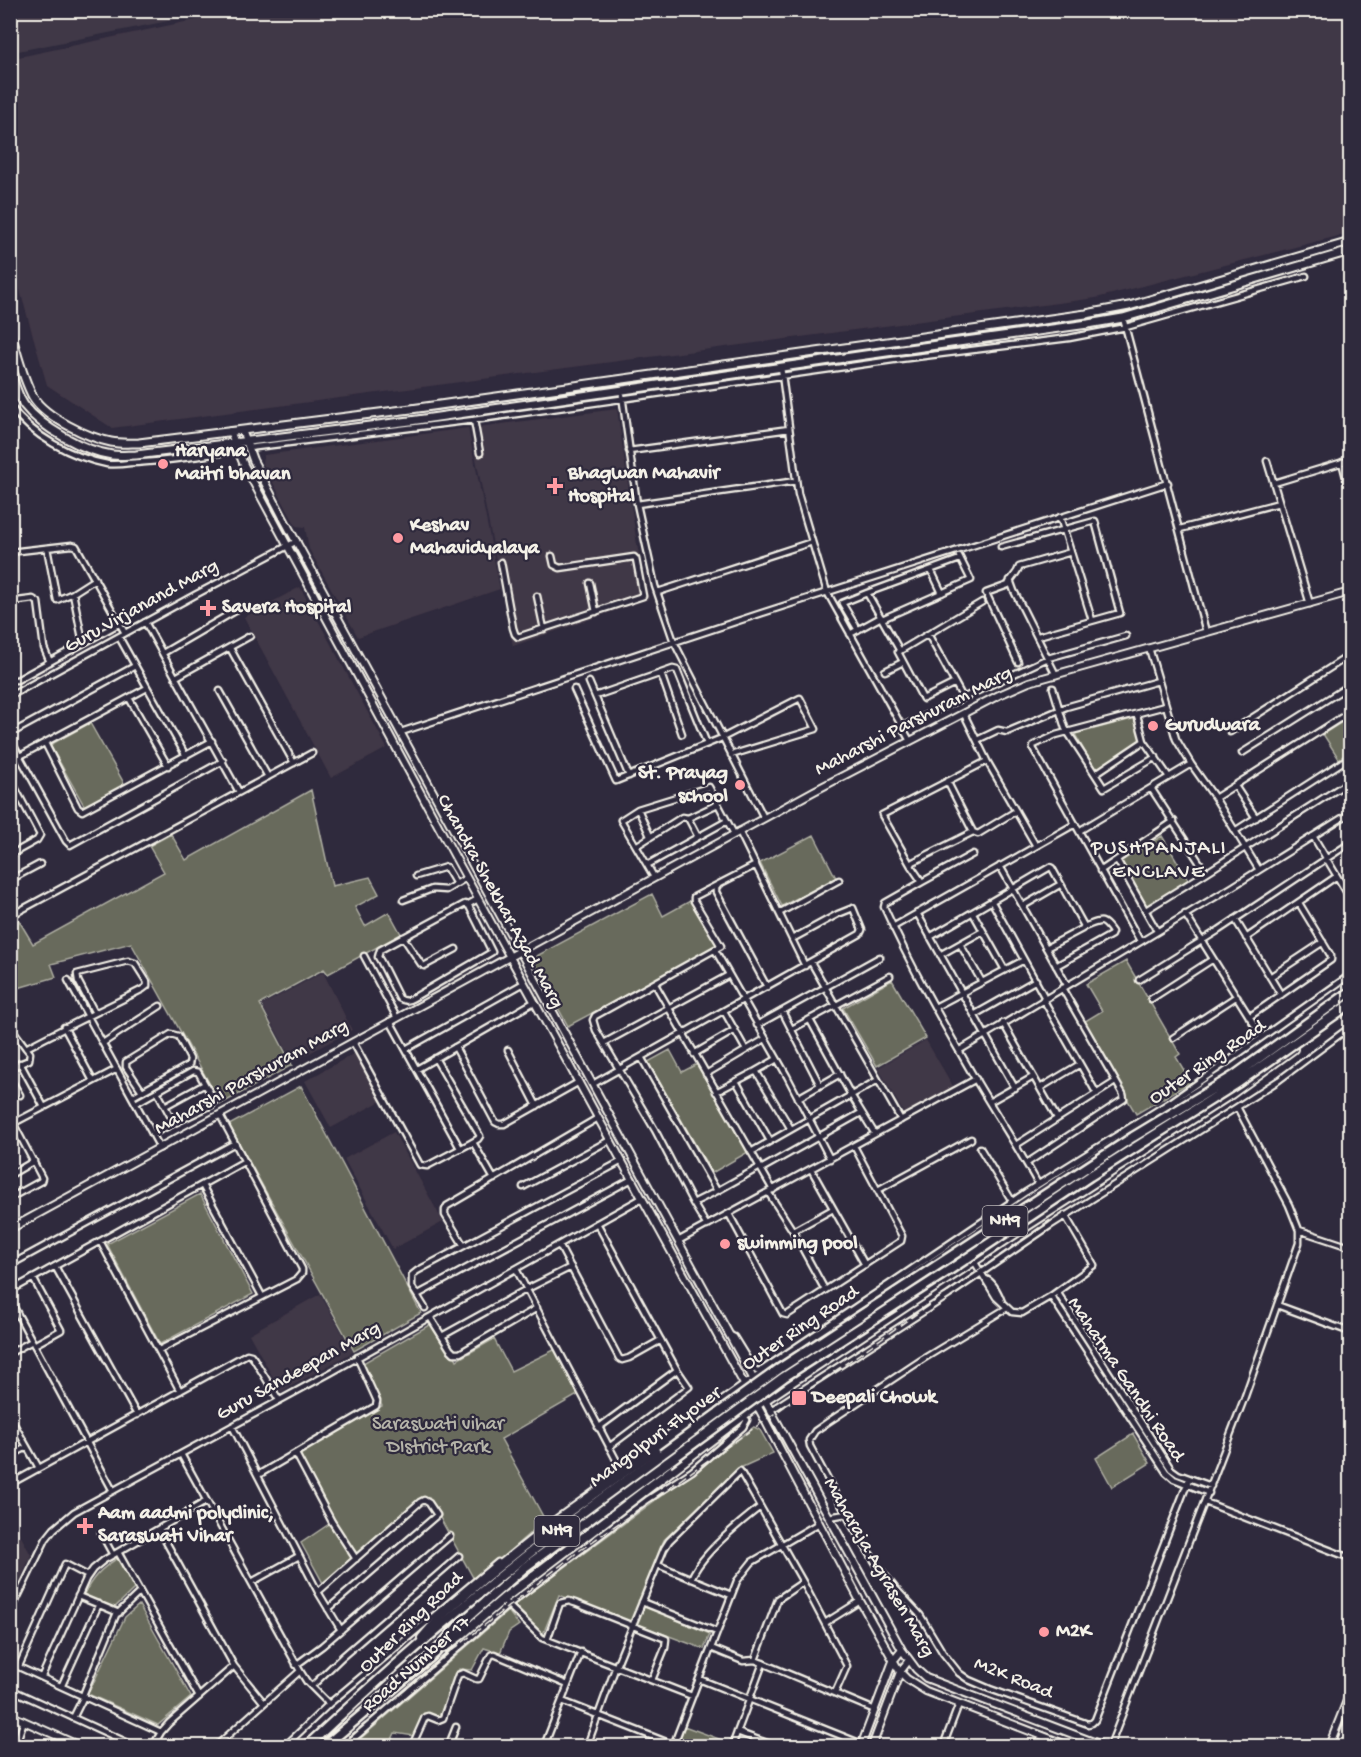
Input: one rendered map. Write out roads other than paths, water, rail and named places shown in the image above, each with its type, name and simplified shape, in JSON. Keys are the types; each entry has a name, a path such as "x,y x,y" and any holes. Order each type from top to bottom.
{"highway":[{"name":"Mangolpuri Flyover","path":"413,1649 546,1540 779,1369 1134,1137 1234,1076 1350,992"},
{"name":"Mangolpuri Flyover","path":"435,1653 461,1623 538,1556 784,1377 1090,1176 1239,1082 1350,1006"},
{"name":"Outer Ring Road","path":"307,1746 413,1649"},
{"name":"Outer Ring Road","path":"325,1746 435,1653"}],"main road":[{"path":"10,331 28,386 36,401 56,418 99,439 120,443 139,443 411,409 903,341 1108,310 1187,290 1350,242"},
{"path":"10,370 20,398 32,414 53,431 100,452 114,455 136,455 234,443 247,445 473,417 587,396 622,394 781,367 1124,318 1350,250"},
{"path":"586,384 587,396"},
{"name":"Outer Ring Road","path":"413,1649 441,1616 553,1523 754,1380 1083,1164 1222,1076 1350,984"},
{"name":"Outer Ring Road","path":"435,1653 505,1602 757,1405 1231,1094 1350,1006"},
{"path":"849,1317 861,1336"},
{"path":"700,1419 698,1424 702,1434 714,1438"}],"street":[{"path":"480,453 473,417 622,394 782,377 900,359 1069,338 1126,327 1306,276"},
{"path":"1124,318 1206,632"},
{"path":"781,367 798,494 828,592 910,741"},
{"path":"622,394 637,504 658,592 674,642 764,818"},
{"path":"10,405 37,432 55,444 79,456 109,464 147,463 213,454 225,450 234,443"},
{"path":"629,451 789,429"},
{"name":"Chandra Shekhar Azad Marg","path":"242,430 253,460 297,542 754,1380"},
{"name":"Chandra Shekhar Azad Marg","path":"230,431 234,443 288,546 466,878 746,1386"},
{"path":"1274,483 1350,460"},
{"path":"1268,461 1310,604"},
{"path":"1342,462 1350,493"},
{"path":"637,504 796,482"},
{"path":"401,732 1168,483"},
{"path":"1180,529 1280,503"},
{"path":"1060,517 1092,620"},
{"path":"1002,547 1095,521 1120,613 1038,636"},
{"name":"Guru Virjanand Marg","path":"11,696 297,542"},
{"path":"658,592 812,542"},
{"path":"10,552 76,546 125,633"},
{"path":"47,548 56,599 60,600 95,579"},
{"path":"850,634 881,618 971,580 956,551"},
{"path":"1018,662 986,593 1008,585 1019,567 1071,552"},
{"path":"501,562 515,634 521,637 643,596 636,559 633,557 560,568 554,565 552,556"},
{"path":"858,630 842,603 960,559"},
{"path":"931,570 942,593"},
{"path":"1010,579 1056,675"},
{"path":"590,583 596,612"},
{"name":"Maharshi Parshuram Marg","path":"10,1229 737,832 910,741 1029,682 1350,592"},
{"path":"73,593 84,643"},
{"path":"867,593 900,651 898,654 923,699 955,683"},
{"path":"537,597 544,629"},
{"path":"10,602 33,599 38,602 44,648 50,662"},
{"path":"900,651 982,602"},
{"path":"163,653 235,611"},
{"path":"145,622 239,792"},
{"path":"10,677 17,680 120,624"},
{"path":"928,634 963,698"},
{"path":"176,677 250,636"},
{"path":"902,727 1048,658 1126,636"},
{"path":"119,637 186,756"},
{"path":"230,648 294,763"},
{"path":"1149,648 1176,739 1259,870"},
{"path":"1230,732 1350,655"},
{"path":"885,671 903,662"},
{"path":"135,666 10,736 66,841 70,845 222,761"},
{"path":"595,696 673,669 686,667"},
{"path":"677,670 707,744"},
{"path":"661,674 682,734"},
{"path":"977,740 998,730 1007,732 1059,710 1158,681"},
{"path":"589,682 629,776"},
{"path":"1242,753 1350,685"},
{"path":"20,756 147,688"},
{"path":"1053,688 1068,733 1101,786 1106,788 1156,758"},
{"path":"574,689 615,780 618,781 722,738 800,698 816,729 731,754"},
{"path":"220,691 268,777"},
{"path":"129,699 168,766"},
{"path":"1140,941 1033,748 1034,745 1056,735 1165,706"},
{"path":"1215,798 1350,712"},
{"path":"964,714 987,761 1036,846"},
{"path":"1137,715 1144,741 1169,777"},
{"path":"45,743 82,812 212,741"},
{"path":"1095,774 1144,741"},
{"path":"10,916 312,753"},
{"path":"1235,831 1350,757"},
{"path":"922,882 882,815 987,761"},
{"path":"1079,831 1191,764"},
{"path":"10,778 40,835 37,840 10,855"},
{"path":"1146,910 1350,781"},
{"path":"947,782 973,832"},
{"path":"1235,786 1256,818"},
{"path":"654,878 621,820 638,809 709,787 727,821 737,832 756,865 805,966"},
{"path":"1151,788 1205,870 1204,874"},
{"path":"636,846 682,816 688,818 718,804"},
{"path":"638,809 651,836"},
{"path":"911,866 913,862 973,832 978,834 1016,811"},
{"path":"960,1050 1350,813"},
{"path":"688,818 698,837"},
{"path":"647,865 727,821"},
{"path":"1101,871 1174,821"},
{"path":"893,927 1075,824"},
{"path":"1313,836 1350,898"},
{"path":"1138,980 1349,847"},
{"path":"973,854 884,905 893,927 975,1079 1038,1184"},
{"path":"1117,860 1157,931"},
{"path":"10,880 40,864"},
{"path":"707,1226 593,1023 593,1018 721,946 694,901 694,897 756,865"},
{"path":"1000,866 1056,966 1064,986 1124,1097 1122,1101 1027,1163"},
{"path":"416,876 446,867 456,884"},
{"path":"930,937 1050,867 1084,927"},
{"path":"1246,938 1337,876"},
{"path":"404,900 432,889 446,890 466,878"},
{"path":"779,913 839,880"},
{"path":"719,884 716,892 767,987"},
{"path":"1023,906 1061,885"},
{"path":"467,905 492,952 407,1001 399,998 378,957 380,950 462,905 478,899"},
{"path":"992,902 1097,1094"},
{"path":"1249,1017 1330,962 1331,956 1299,903"},
{"path":"582,1089 805,966 862,933 862,930 852,908 792,939"},
{"path":"973,913 1005,970"},
{"path":"917,914 1015,1088"},
{"path":"1185,914 1262,1038"},
{"path":"1046,948 1102,920 1112,932 1111,935 1056,966"},
{"path":"1235,920 1281,994"},
{"path":"940,955 983,931"},
{"path":"403,937 424,966 456,949"},
{"path":"1270,977 1323,942"},
{"path":"960,944 982,982"},
{"path":"715,950 830,1159"},
{"path":"364,956 406,1049 460,1148"},
{"path":"757,1025 880,957"},
{"path":"1151,999 1213,959"},
{"path":"935,1006 1024,960"},
{"path":"26,1048 64,1027 88,1017 147,986 147,981 135,963 128,961 77,974 78,981 95,1013"},
{"path":"811,962 901,1120"},
{"path":"604,1043 729,975"},
{"path":"728,1334 734,1337 753,1368 757,1371 762,1370 1012,1201 1172,1101 1350,975"},
{"path":"792,1029 890,976"},
{"path":"68,980 160,1148"},
{"path":"974,1015 1036,980"},
{"path":"406,1049 524,983"},
{"path":"655,984 760,1168 770,1191 825,1290"},
{"path":"1173,1038 1237,996"},
{"path":"417,1069 534,1002"},
{"path":"103,1043 160,1006"},
{"path":"724,1011 746,1050"},
{"path":"782,1011 820,1085"},
{"path":"810,1020 874,1134"},
{"path":"1003,1023 1057,1118"},
{"path":"64,1027 93,1081"},
{"path":"771,1410 949,1295 1065,1215 1279,1080 1350,1027"},
{"path":"694,1054 735,1030"},
{"path":"10,1033 18,1035 30,1057 29,1060 10,1068"},
{"path":"132,1097 189,1065 190,1059 175,1034 171,1034 126,1062 126,1067 142,1091"},
{"path":"706,1074 765,1040"},
{"path":"353,1042 420,1165 427,1166 480,1136 435,1059"},
{"path":"455,1047 495,1122 499,1124 504,1124 589,1077"},
{"path":"508,1050 537,1106"},
{"path":"641,1057 717,1191"},
{"path":"716,1092 777,1059"},
{"path":"20,1063 44,1107"},
{"path":"1040,1088 1080,1064"},
{"path":"12,1124 117,1069"},
{"path":"136,1103 193,1071 198,1072 213,1098 212,1105 153,1134"},
{"path":"756,1071 791,1129"},
{"path":"798,1098 840,1074"},
{"path":"989,1102 1033,1077"},
{"path":"10,1078 20,1095"},
{"path":"678,1241 975,1079"},
{"path":"751,1152 878,1080"},
{"path":"736,1081 770,1141"},
{"path":"1016,1145 1115,1082"},
{"path":"165,1106 205,1084"},
{"path":"157,1091 174,1123"},
{"path":"1110,1746 1209,1493 1299,1243 1299,1230 1289,1205 1237,1107"},
{"path":"693,1203 861,1113"},
{"path":"159,1350 300,1277 302,1269 220,1115"},
{"path":"10,1117 42,1176 41,1180 10,1198"},
{"path":"464,1246 445,1215 447,1206 598,1118"},
{"path":"878,1190 971,1139"},
{"path":"524,1187 610,1140"},
{"path":"10,1265 235,1143"},
{"path":"471,1143 474,1144 494,1179"},
{"path":"729,1214 784,1316 901,1241 902,1238 855,1146"},
{"path":"980,1148 1012,1201"},
{"path":"10,1175 34,1161"},
{"path":"10,1290 245,1161"},
{"path":"425,1308 412,1287 412,1275 417,1271 622,1161"},
{"path":"811,1169 865,1264"},
{"path":"417,1295 632,1179"},
{"path":"202,1185 262,1296"},
{"name":"Guru Sandeepan Marg","path":"10,1613 46,1539 74,1512 357,1358 642,1198"},
{"path":"793,1232 833,1209"},
{"path":"974,1261 996,1297 1006,1308 1019,1314 1051,1296 1094,1265 1065,1215"},
{"path":"597,1223 677,1370 689,1387 609,1447"},
{"path":"1299,1230 1350,1247"},
{"path":"100,1241 180,1391"},
{"path":"559,1245 619,1358 622,1360 629,1358 661,1340"},
{"path":"56,1266 137,1414"},
{"path":"442,1336 571,1267"},
{"path":"516,1269 621,1469"},
{"path":"10,1353 61,1330 33,1278"},
{"name":"Mahatma Gandhi Road","path":"1057,1292 1171,1469 1209,1493"},
{"name":"Mahatma Gandhi Road","path":"1051,1296 1166,1472 1174,1479 1211,1486"},
{"path":"10,1300 113,1491"},
{"path":"1277,1305 1350,1332"},
{"path":"430,1317 450,1349 454,1353 460,1353 537,1308"},
{"name":"M2K Road","path":"1006,1308 923,1359 828,1422 809,1440 846,1514 877,1565 920,1615 950,1663 959,1672 969,1680 990,1689 1088,1724 1092,1723 1188,1481"},
{"path":"724,1346 733,1342"},
{"path":"10,1484 247,1354 254,1359 279,1400"},
{"path":"258,1475 376,1407 377,1401 357,1358"},
{"path":"598,1428 677,1370"},
{"name":"Maharaja Agrasen Marg","path":"765,1400 902,1650 926,1678 1104,1746"},
{"path":"285,1746 329,1704 488,1570 711,1403 725,1401"},
{"name":"Maharaja Agrasen Marg","path":"757,1405 900,1672 926,1691 1068,1746"},
{"name":"Road Number 17","path":"345,1746 505,1602 647,1500 692,1471 743,1427 747,1420 743,1416"},
{"path":"10,1417 39,1468"},
{"path":"232,1426 298,1556 341,1630"},
{"path":"10,1456 27,1447"},
{"path":"181,1454 296,1665 329,1704"},
{"path":"296,1454 332,1522 356,1559"},
{"path":"790,1468 799,1463"},
{"path":"587,1746 663,1549 740,1471 803,1582 847,1666 835,1694"},
{"path":"318,1592 420,1502 424,1500 429,1503 436,1515 328,1609"},
{"path":"42,1676 78,1596 93,1569 207,1502"},
{"path":"1205,1502 1350,1558"},
{"path":"691,1579 699,1563 760,1507"},
{"path":"829,1517 846,1514"},
{"path":"562,1701 673,1746 737,1581 752,1562 819,1523"},
{"path":"159,1529 234,1666 264,1703"},
{"path":"101,1533 140,1592 199,1697"},
{"path":"296,1665 322,1646 450,1536"},
{"path":"252,1582 298,1556"},
{"path":"312,1686 342,1657 459,1556"},
{"path":"19,1666 65,1564 88,1576"},
{"path":"658,1565 732,1595"},
{"path":"754,1660 778,1599 803,1582"},
{"path":"73,1718 116,1615 140,1592"},
{"path":"78,1596 119,1612"},
{"path":"825,1623 860,1601"},
{"path":"505,1602 537,1635 692,1696"},
{"path":"642,1602 717,1632"},
{"path":"547,1640 560,1603 575,1603 666,1639 665,1648 652,1680"},
{"path":"62,1685 99,1604"},
{"path":"711,1648 743,1661 754,1660 763,1663 875,1710"},
{"path":"699,1679 861,1745 893,1661 902,1650"},
{"path":"544,1746 581,1652"},
{"path":"412,1746 425,1717 438,1720 443,1718 458,1675 463,1673 476,1679 479,1678 491,1655 494,1654 568,1685"},
{"path":"872,1746 900,1672 909,1660"},
{"path":"10,1663 162,1731"},
{"path":"732,1746 763,1663"},
{"path":"153,1746 162,1731 234,1666"},
{"path":"216,1746 300,1671"},
{"path":"962,1692 969,1680"},
{"path":"10,1689 135,1746"},
{"path":"1329,1746 1350,1692"},
{"path":"943,1746 959,1704"},
{"path":"10,1715 80,1746"},
{"path":"1339,1746 1350,1717"},
{"path":"15,1746 24,1721"},
{"path":"440,1746 441,1744 450,1746 456,1727"},
{"path":"737,1732 766,1745 775,1746"}],"railway":[{"path":"338,1746 449,1653 579,1551 1050,1220"}],"place":[{"name":"Haryana Maitri bhavan","path":"163,464"},
{"name":"Bhagwan Mahavir Hospital","path":"555,486"},
{"name":"Keshav Mahavidyalaya","path":"398,538"},
{"name":"Savera Hospital","path":"208,608"},
{"name":"Gurudwara","path":"1153,726"},
{"name":"St. Prayag school","path":"740,785"},
{"name":"swimming pool","path":"725,1244"},
{"name":"Deepali Chowk","path":"799,1398"},
{"name":"Aam aadmi polyclinic, Saraswati Vihar","path":"85,1526"},
{"name":"M2K","path":"1044,1632"}],"district":[{"name":"PUSHPANJALI ENCLAVE","path":"1159,861"}],"park label":[{"name":"Saraswati vihar DIstrict Park","path":"438,1436"}]}
